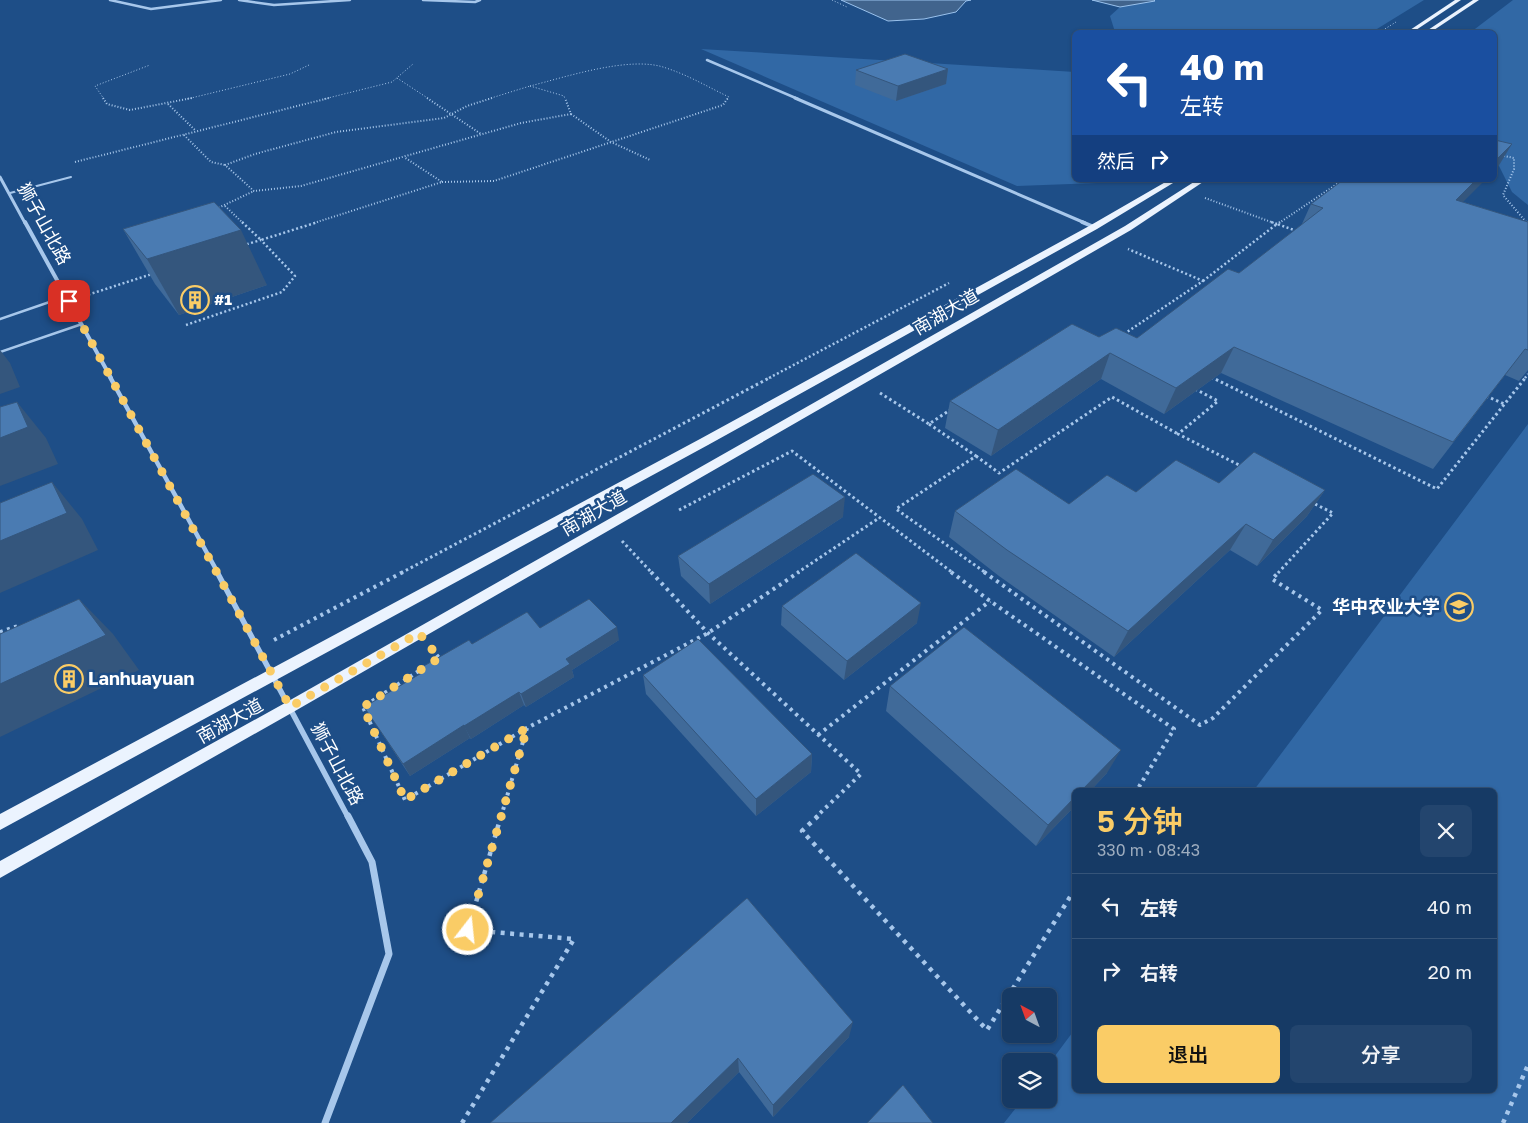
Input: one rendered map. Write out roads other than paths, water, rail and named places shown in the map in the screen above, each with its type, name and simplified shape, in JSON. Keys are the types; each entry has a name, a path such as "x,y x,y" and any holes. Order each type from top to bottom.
{"main road":[{"path":"1413,30 1458,0"},
{"path":"1431,30 1476,0"},
{"name":"南湖大道","path":"0,822 704,442 1094,227 1171,182"},
{"name":"南湖大道","path":"0,870 290,707 1107,240 1199,182"}],"street":[{"path":"110,0 151,8 221,0"},
{"path":"239,0 274,5 350,0"},
{"path":"423,0 480,0"},
{"path":"707,60 1094,227"},
{"name":"狮子山北路","path":"0,177 259,648 372,862 389,954 325,1123"}],"lane":[{"path":"10,193 71,177"},
{"path":"0,319 68,299"},
{"path":"0,352 82,324"}],"place":[{"name":"#1","path":"195,300"},
{"name":"华中农业大学","path":"1459,607"},
{"name":"Lanhuayuan","path":"69,679"}]}
